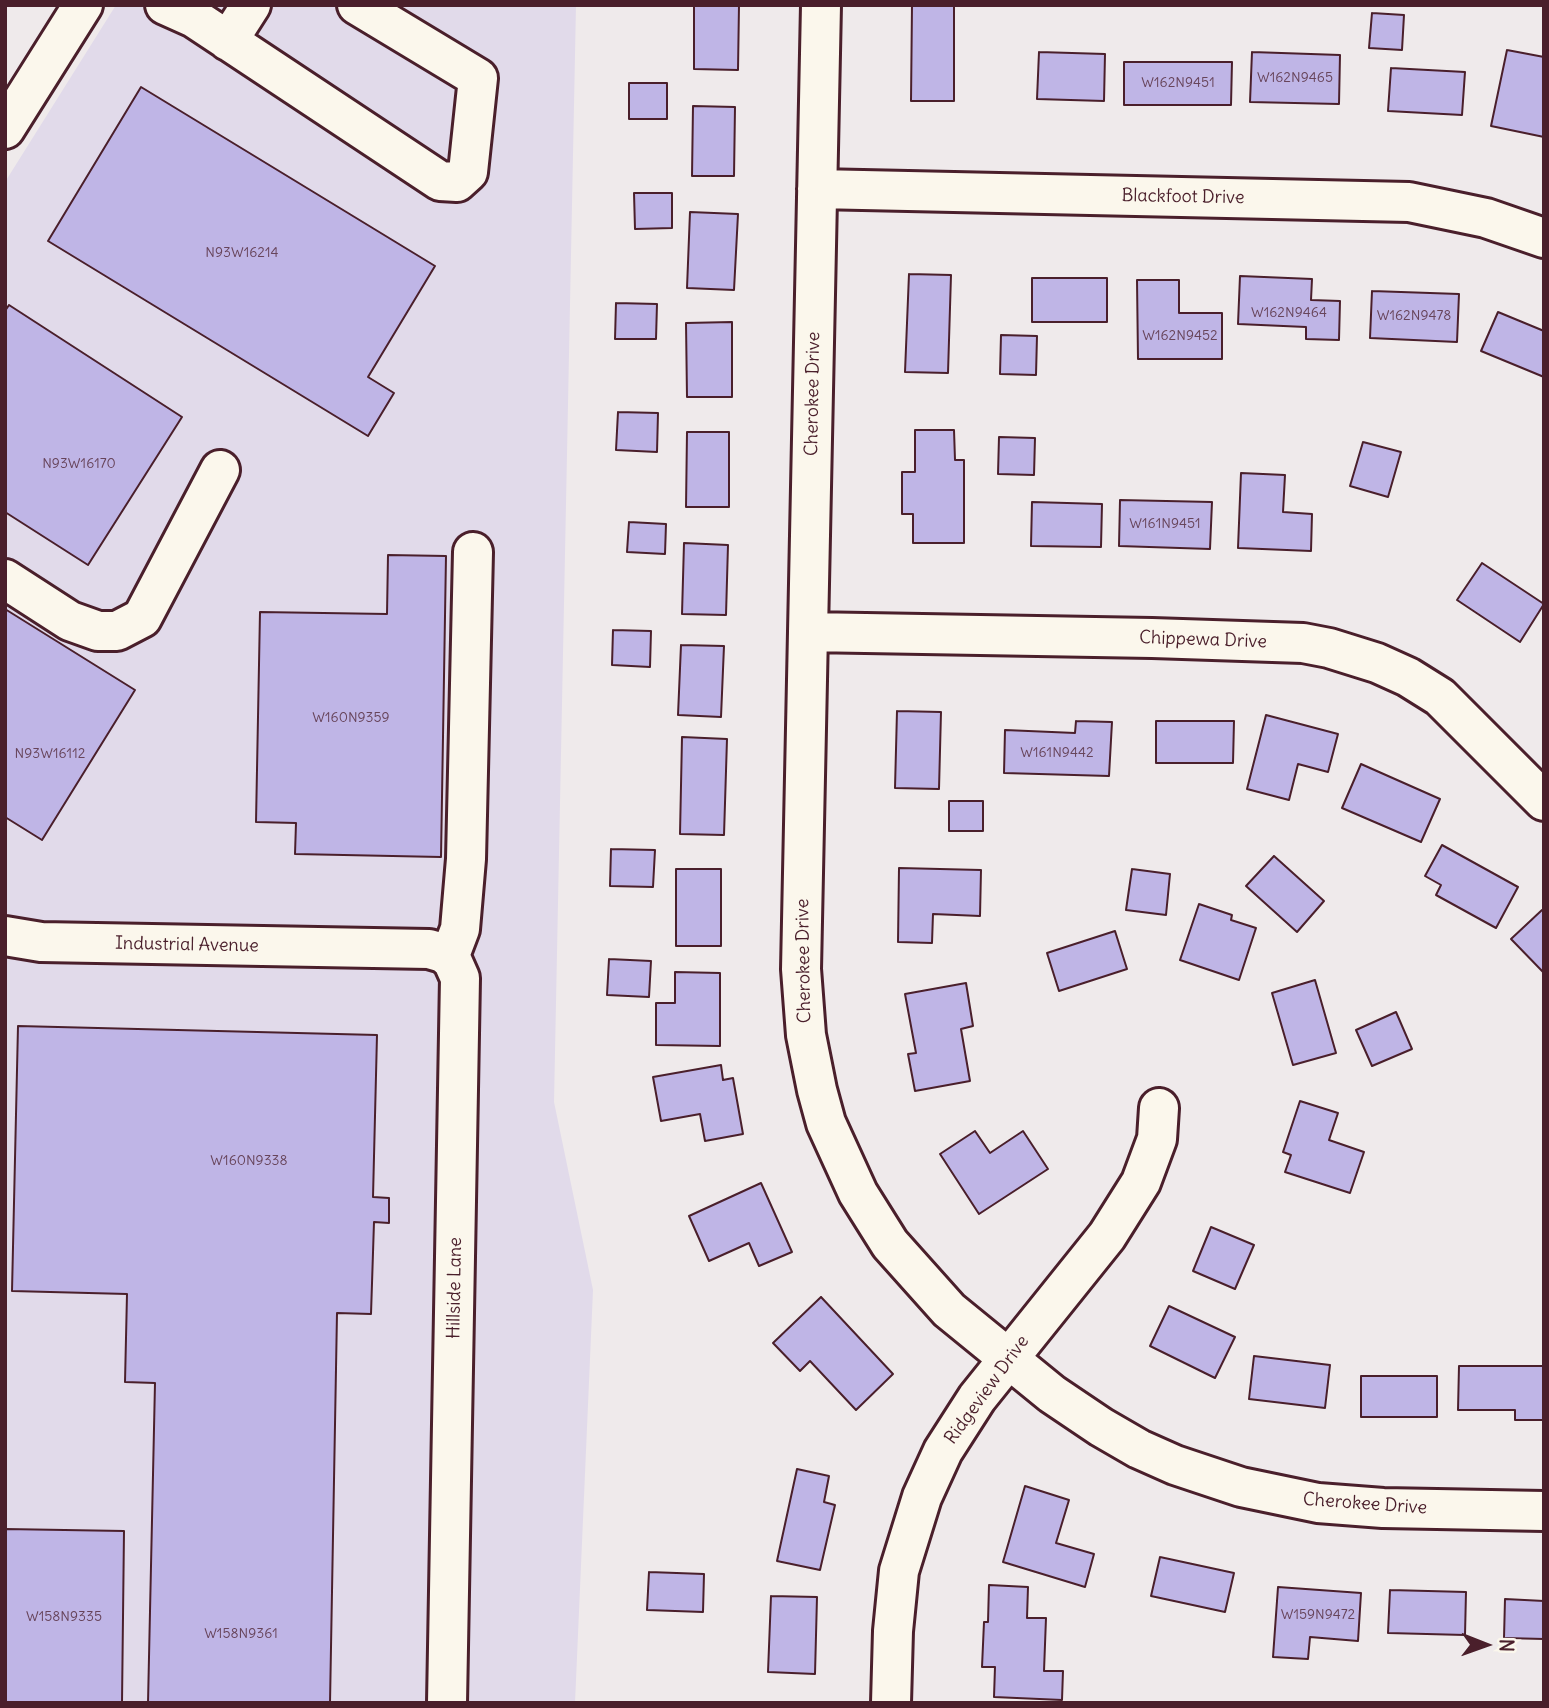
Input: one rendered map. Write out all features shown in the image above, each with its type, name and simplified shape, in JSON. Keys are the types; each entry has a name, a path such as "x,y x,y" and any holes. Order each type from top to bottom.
{"street":[{"path":"5,129 83,5"},
{"path":"165,5 194,18 440,181 457,182 468,172 478,78 357,5"},
{"path":"228,41 251,5"},
{"name":"Cherokee Drive","path":"821,5 801,969 806,1035 817,1090 826,1123 858,1193 890,1244 949,1310 1052,1394 1130,1444 1175,1465 1241,1487 1331,1504 1383,1508 1544,1511"},
{"name":"Blackfoot Drive","path":"817,189 1409,202 1486,218 1544,238"},
{"path":"5,579 70,621 98,631 117,631 142,618 219,470"},
{"path":"449,958 460,929 465,882 473,552"},
{"name":"Chippewa Drive","path":"808,632 1152,638 1303,643 1329,648 1387,667 1440,697 1544,801"},
{"name":"Industrial Avenue","path":"5,936 41,942 429,949 449,958"},
{"name":"Hillside Lane","path":"447,1703 460,978 449,958"},
{"name":"Ridgeview Drive","path":"891,1703 894,1619 900,1571 922,1497 943,1451 977,1398 1107,1236 1141,1182 1157,1139 1159,1108"}],"shaded area":[{"path":"116,5 576,5 554,1102 593,1290 575,1703 5,1703 5,182"}],"building":[{"path":"694,5 739,5 738,70 694,69"},
{"path":"912,5 954,5 954,101 911,101"},
{"path":"1372,13 1404,15 1402,50 1369,48"},
{"path":"1507,50 1544,57 1544,137 1491,126"},
{"path":"1039,52 1105,54 1104,101 1037,99"},
{"path":"1252,52 1340,55 1339,104 1250,102"},
{"path":"1124,62 1232,62 1231,105 1124,105"},
{"path":"1391,68 1465,72 1462,115 1388,111"},
{"path":"629,83 667,83 667,119 629,119"},
{"path":"141,87 435,266 368,377 394,393 368,436 48,241"},
{"path":"693,106 735,107 734,176 692,176"},
{"path":"634,193 672,193 672,228 635,229"},
{"path":"690,212 738,214 734,290 687,288"},
{"path":"909,274 951,275 948,373 905,372"},
{"path":"1240,276 1312,279 1311,300 1340,301 1339,340 1306,339 1306,327 1238,324"},
{"path":"1032,278 1107,278 1107,322 1032,322"},
{"path":"1137,280 1179,280 1179,313 1222,313 1222,359 1138,359"},
{"path":"1372,291 1459,294 1457,342 1370,338"},
{"path":"616,303 657,304 656,339 615,339"},
{"path":"9,305 182,417 88,565 5,512 5,311"},
{"path":"1498,312 1544,331 1544,377 1481,351"},
{"path":"732,322 732,397 687,397 686,323"},
{"path":"1001,335 1037,336 1036,375 1000,374"},
{"path":"618,412 658,413 657,452 616,450"},
{"path":"915,430 954,430 955,460 964,460 964,543 913,543 913,514 902,514 902,472 915,472"},
{"path":"687,432 729,432 729,507 686,507"},
{"path":"999,437 1035,438 1034,475 998,474"},
{"path":"1363,442 1401,452 1388,497 1350,486"},
{"path":"1241,473 1285,475 1283,512 1312,514 1311,551 1238,548"},
{"path":"1120,500 1212,502 1210,549 1119,546"},
{"path":"1032,502 1102,504 1101,547 1031,546"},
{"path":"629,522 666,524 665,554 627,552"},
{"path":"684,543 728,545 726,615 682,614"},
{"path":"388,555 446,556 441,857 295,854 296,823 256,822 260,612 387,614"},
{"path":"1482,563 1544,604 1520,642 1457,600"},
{"path":"5,609 135,690 42,840 5,817"},
{"path":"613,630 651,631 650,667 612,665"},
{"path":"681,645 724,646 721,717 678,715"},
{"path":"897,711 941,712 939,789 895,788"},
{"path":"1266,715 1338,734 1328,772 1298,764 1289,800 1247,789"},
{"path":"1076,721 1112,722 1109,776 1004,773 1005,730 1075,733"},
{"path":"1156,721 1234,721 1233,763 1156,763"},
{"path":"682,737 727,739 724,835 680,834"},
{"path":"1361,764 1440,799 1421,842 1342,808"},
{"path":"949,801 983,801 983,831 949,831"},
{"path":"1442,845 1518,887 1496,928 1436,895 1441,885 1425,876"},
{"path":"611,849 655,850 653,887 610,886"},
{"path":"1274,856 1324,901 1297,932 1246,886"},
{"path":"899,868 981,870 980,916 933,914 932,943 898,942"},
{"path":"676,869 721,869 721,946 676,946"},
{"path":"1132,869 1170,874 1166,915 1126,910"},
{"path":"1199,904 1232,915 1231,920 1256,928 1239,980 1180,960"},
{"path":"1544,911 1544,973 1511,939"},
{"path":"1115,931 1127,969 1059,991 1047,953"},
{"path":"609,959 651,961 649,997 607,995"},
{"path":"675,972 720,973 720,1046 656,1045 656,1003 675,1003"},
{"path":"1315,980 1336,1053 1293,1065 1272,993"},
{"path":"966,983 973,1026 961,1029 970,1081 915,1091 908,1054 916,1053 905,994"},
{"path":"1396,1012 1412,1049 1372,1066 1356,1030"},
{"path":"18,1026 377,1035 373,1197 389,1198 389,1223 374,1222 371,1314 337,1313 330,1703 148,1703 155,1383 125,1382 127,1294 12,1291"},
{"path":"721,1065 723,1080 733,1078 743,1134 705,1141 700,1114 661,1121 653,1077"},
{"path":"1300,1101 1338,1113 1329,1140 1364,1152 1350,1193 1285,1172 1291,1155 1283,1152"},
{"path":"975,1131 990,1153 1023,1131 1048,1169 979,1214 940,1154"},
{"path":"761,1183 792,1252 759,1266 749,1243 709,1261 689,1216"},
{"path":"1211,1227 1254,1245 1235,1289 1193,1271"},
{"path":"821,1297 893,1374 856,1410 810,1361 800,1371 773,1343"},
{"path":"1169,1306 1235,1337 1215,1378 1150,1346"},
{"path":"1254,1356 1330,1365 1325,1408 1249,1399"},
{"path":"1459,1366 1544,1366 1544,1420 1515,1420 1515,1410 1458,1410"},
{"path":"1361,1376 1437,1376 1437,1417 1361,1417"},
{"path":"797,1469 829,1476 824,1502 835,1505 820,1570 777,1561"},
{"path":"1025,1486 1069,1500 1056,1543 1094,1554 1085,1587 1003,1562"},
{"path":"5,1529 124,1531 122,1703 5,1703"},
{"path":"1160,1557 1234,1573 1225,1612 1151,1596"},
{"path":"649,1572 704,1574 703,1612 647,1610"},
{"path":"989,1585 1028,1587 1027,1618 1046,1618 1044,1671 1063,1671 1062,1700 994,1697 995,1667 982,1667 984,1622 988,1622"},
{"path":"1278,1587 1361,1593 1358,1641 1310,1637 1308,1659 1273,1657"},
{"path":"1390,1590 1466,1592 1465,1635 1388,1633"},
{"path":"771,1596 817,1597 815,1674 768,1672"},
{"path":"1505,1599 1544,1601 1544,1639 1504,1638"}]}
